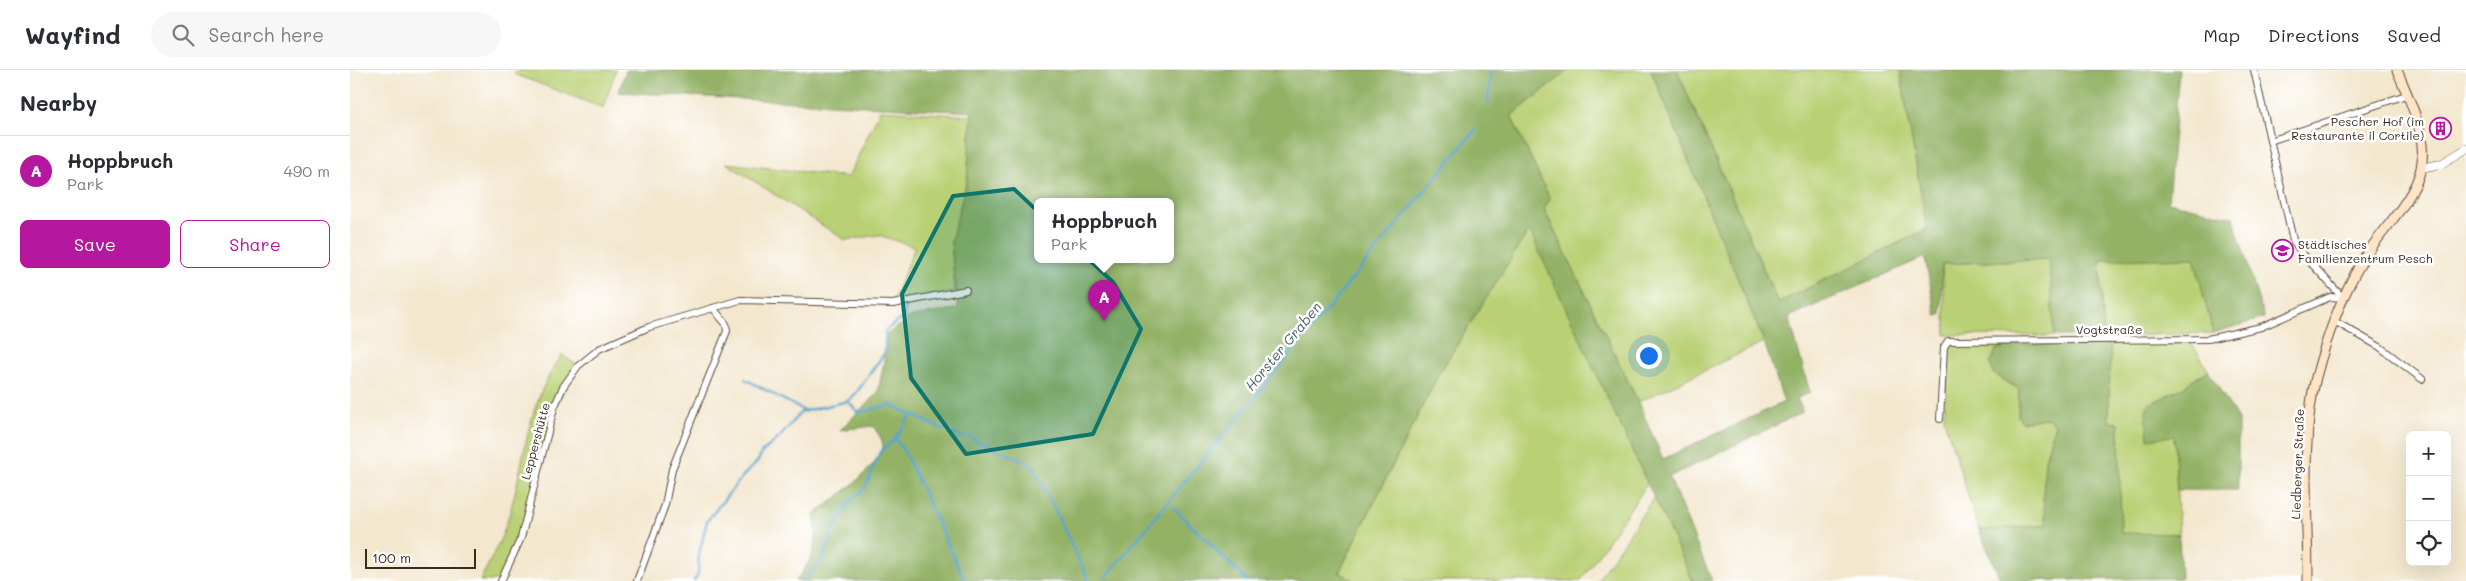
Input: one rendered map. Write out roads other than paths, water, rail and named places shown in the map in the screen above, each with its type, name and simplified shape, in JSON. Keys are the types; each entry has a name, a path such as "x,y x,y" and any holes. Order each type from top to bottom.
{"main road":[{"path":"2400,71 2406,95 2420,134 2421,168"},
{"name":"Liedberger Straße","path":"2308,581 2307,477 2310,415 2317,376 2343,298 2370,248 2412,190 2421,168"}],"street":[{"path":"2254,70 2294,242 2343,298"},
{"path":"2270,141 2406,95"},
{"path":"2421,168 2441,164 2466,149"},
{"name":"Leppershütte","path":"501,581 521,538 554,408 563,387 587,357 612,342 650,327 740,300 893,304 966,290"},
{"name":"Vogtstraße","path":"1940,419 1944,346 1948,341 2208,339 2261,327 2330,297 2343,298"},
{"path":"637,581 665,505 672,468 727,331 726,324 713,308"},
{"path":"2334,321 2380,347 2422,379"}],"waterway":[{"name":"Horster Graben","path":"1488,102 1491,70"},
{"name":"Horster Graben","path":"1106,577 1476,129"},
{"path":"848,401 857,392 886,351 885,331 904,316 905,304"},
{"path":"745,379 803,410"},
{"path":"694,581 698,574 699,554 707,521 742,477 758,461 762,452 779,438 801,412 848,401 856,410 861,412 891,405 944,430"},
{"path":"905,424 911,415"},
{"path":"903,427 895,439 904,451 965,581"},
{"path":"953,434 969,437 1029,463 1035,469 1089,581"},
{"path":"803,581 823,559 837,522 848,504 865,488 880,452 895,439"},
{"path":"1173,507 1247,581"}],"place":[{"name":"Pescher Hof (im Restaurante il Cortile)","path":"2440,128"},
{"name":"Städtisches Familienzentrum Pesch","path":"2282,251"},
{"name":"Hoppbruch","path":"1104,321"}]}
